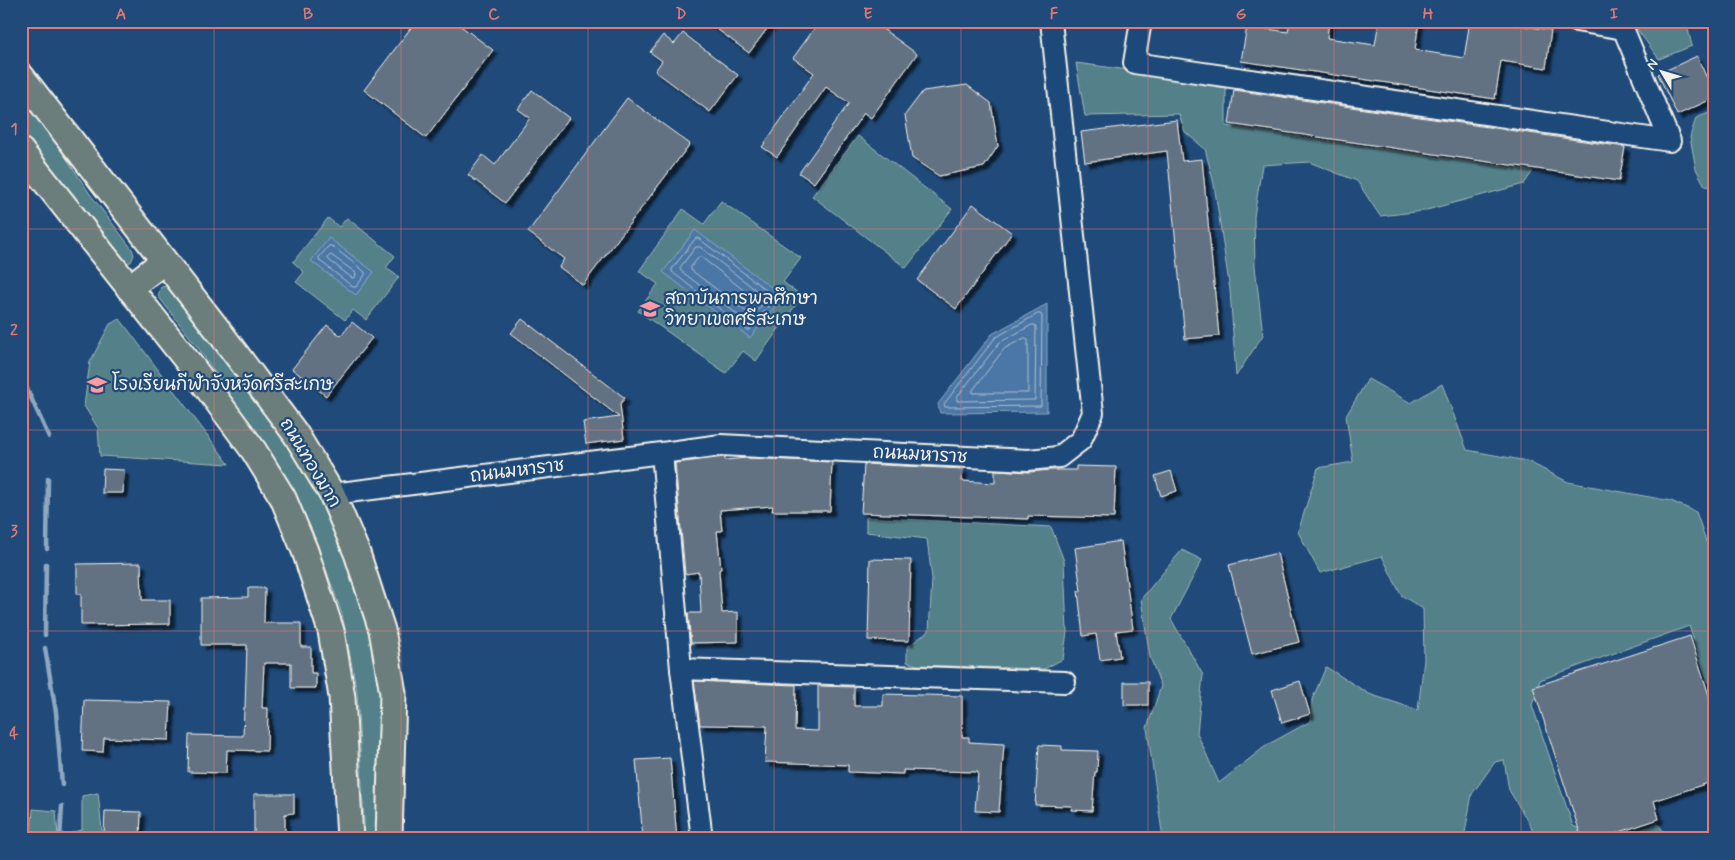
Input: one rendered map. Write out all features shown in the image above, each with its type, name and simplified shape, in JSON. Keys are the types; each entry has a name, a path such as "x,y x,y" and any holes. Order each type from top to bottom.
{"main road":[{"name":"ถนนทองมาก","path":"21,76 221,334 295,433 332,494 357,553 382,630 393,693 390,839"},
{"path":"21,151 189,364 254,451 283,498 305,551 331,631 342,697 350,839"},
{"path":"129,288 164,261"}],"street":[{"name":"ถนนมหาราช","path":"332,494 662,454 721,445 1028,460 1059,457 1081,440 1093,413 1051,21"},
{"path":"1141,21 1134,63 1670,141 1622,25 1576,21"},
{"path":"662,454 681,669 702,839"},
{"path":"681,669 1064,682"}],"green space":[{"path":"1631,21 1686,21 1692,46 1659,59"},
{"path":"1076,63 1226,83 1226,126 1533,171 1524,184 1423,211 1380,216 1357,181 1309,162 1262,165 1254,217 1255,266 1263,335 1236,376 1230,290 1214,184 1205,149 1185,132 1179,114 1085,116"},
{"path":"21,93 90,194 132,249 134,255 131,262 123,263 117,259 21,136"},
{"path":"1714,111 1714,187 1705,186 1696,169 1690,137 1696,118"},
{"path":"858,136 952,209 906,268 812,196"},
{"path":"721,201 801,258 783,282 802,296 756,361 743,351 726,373 638,311 658,284 639,271 683,209 704,224"},
{"path":"328,218 339,227 347,218 395,256 386,268 399,277 366,320 353,310 345,320 296,282 304,272 293,262"},
{"path":"168,286 275,421 320,495 348,564 368,630 380,699 383,771 380,839 365,839 357,692 342,614 312,530 282,475 199,349 158,296 161,287"},
{"path":"120,319 229,464 100,456 98,428 84,406 90,362 110,324"},
{"path":"1368,379 1411,403 1442,384 1467,450 1527,461 1568,482 1671,501 1696,512 1714,564 1714,699 1689,626 1540,680 1532,705 1573,826 1604,839 1531,839 1532,828 1509,790 1504,760 1495,762 1472,794 1464,838 1163,839 1147,728 1161,686 1150,657 1141,599 1182,550 1202,560 1171,619 1203,675 1197,733 1219,783 1267,745 1311,721 1312,700 1326,667 1369,694 1418,710 1424,660 1423,609 1401,595 1382,556 1320,573 1298,532 1318,468 1353,462 1346,416"},
{"path":"866,517 1051,527 1064,561 1067,632 1063,659 1044,669 917,665 907,662 907,647 929,631 932,579 927,539 866,532"},
{"path":"98,793 103,839 31,839 33,809 56,811 58,837 82,830 82,796"},
{"path":"1658,824 1669,839 1609,839"}],"water":[{"path":"695,230 783,296 750,338 663,272"},
{"path":"329,238 374,272 356,295 311,261"},
{"path":"1047,304 1047,412 940,413 938,404 992,334"}],"building":[{"path":"416,21 454,21 493,50 426,138 364,90"},
{"path":"706,21 773,21 749,53"},
{"path":"820,21 872,21 917,54 871,118 864,113 814,183 799,173 849,103 826,87 777,157 762,147 814,73 793,58"},
{"path":"1290,21 1329,21 1327,38 1375,45 1379,21 1419,21 1415,50 1464,58 1470,21 1551,30 1546,68 1501,61 1495,99 1241,61 1247,26 1288,32"},
{"path":"683,33 738,75 710,112 655,71 662,61 650,52 663,35 674,44"},
{"path":"1697,56 1714,94 1714,98 1677,115 1658,74"},
{"path":"967,85 991,103 998,146 984,167 939,176 912,158 905,115 923,91"},
{"path":"532,90 569,118 505,203 468,175 483,155 495,165 530,118 518,109"},
{"path":"1234,90 1625,147 1619,181 1229,124"},
{"path":"627,98 690,144 583,285 559,267 564,259 528,232"},
{"path":"1177,120 1182,161 1202,159 1219,336 1185,339 1167,151 1085,162 1081,132"},
{"path":"973,204 1012,233 956,309 917,280"},
{"path":"522,319 625,398 620,404 624,439 586,444 583,422 619,417 511,333"},
{"path":"352,322 372,338 326,396 292,369 327,325 341,336"},
{"path":"725,457 725,460 747,458 832,462 830,511 772,511 773,506 720,510 722,531 717,531 721,569 719,570 722,613 738,612 738,642 691,643 688,613 701,613 699,572 685,574 675,463"},
{"path":"864,464 963,469 962,481 995,483 995,470 1029,472 1076,470 1076,466 1116,467 1114,518 1028,516 1028,519 861,513"},
{"path":"103,469 124,470 123,493 102,493"},
{"path":"1171,471 1177,491 1161,496 1155,476"},
{"path":"1121,541 1133,629 1116,631 1120,657 1100,660 1096,634 1083,636 1078,591 1081,591 1075,548"},
{"path":"1277,553 1299,642 1252,654 1229,565"},
{"path":"870,559 911,560 909,641 868,640"},
{"path":"141,563 142,600 170,600 170,624 81,625 81,594 77,594 77,564"},
{"path":"248,588 265,588 264,623 301,623 301,647 311,647 311,673 316,673 316,688 291,688 291,663 264,663 262,708 268,708 267,751 227,750 226,773 188,772 189,735 243,736 247,645 201,645 201,598 248,597"},
{"path":"1690,636 1714,711 1714,781 1654,801 1659,819 1599,839 1582,839 1533,687"},
{"path":"694,681 796,685 795,730 818,731 818,686 854,687 854,706 883,706 883,694 962,696 962,737 969,737 969,742 1004,744 999,812 975,811 978,772 903,770 903,774 848,772 848,765 765,762 767,726 700,725"},
{"path":"1300,681 1310,714 1282,723 1272,690"},
{"path":"1124,682 1148,682 1148,705 1124,705"},
{"path":"84,700 171,702 169,740 104,738 103,752 82,751"},
{"path":"1039,745 1062,746 1062,750 1098,751 1092,811 1071,810 1072,806 1035,805"},
{"path":"670,758 677,839 643,839 636,760"},
{"path":"254,794 294,794 294,813 285,814 285,839 254,839"},
{"path":"105,811 141,812 140,839 110,839 110,835 104,834"}],"waterway":[{"path":"21,376 49,437"},
{"path":"47,549 48,478"},
{"path":"45,635 46,564"},
{"path":"45,648 56,712 62,785"},
{"path":"60,839 62,806"}],"place":[{"name":"สถาบันการพลศึกษา วิทยาเขตศรีสะเกษ","path":"650,309"},
{"name":"โรงเรียนกีฬาจังหวัดศรีสะเกษ","path":"97,385"}]}
